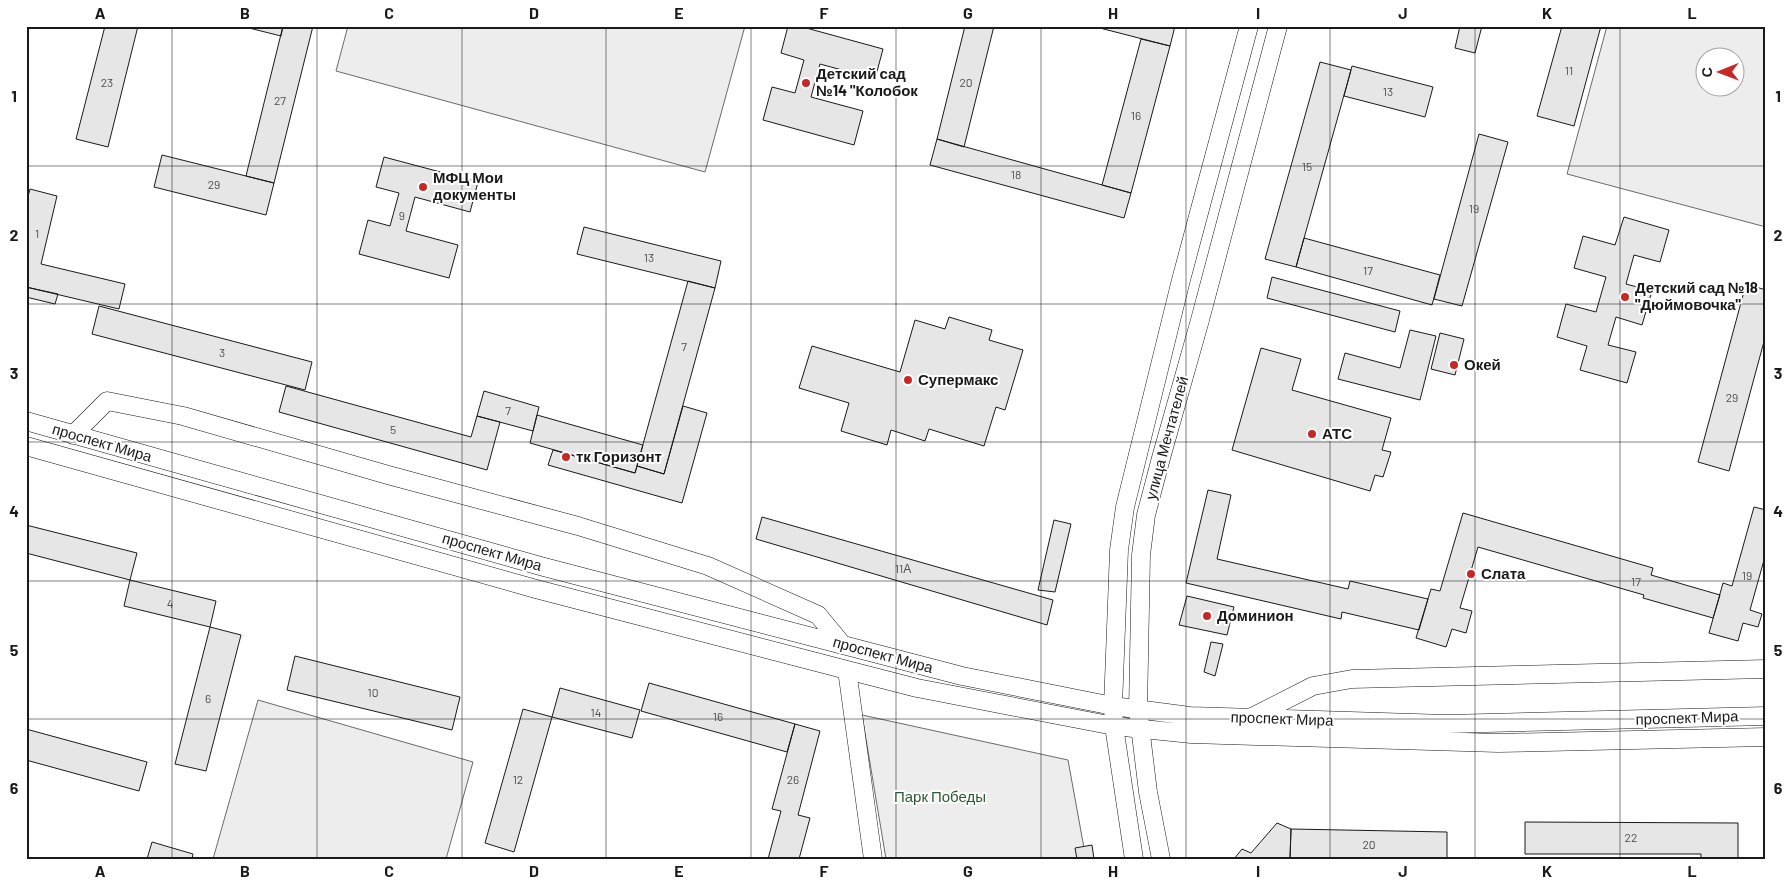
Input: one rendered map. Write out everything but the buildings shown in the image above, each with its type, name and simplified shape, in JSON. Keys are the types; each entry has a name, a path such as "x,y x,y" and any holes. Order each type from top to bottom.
{"street":[{"name":"улица Мечтателей","path":"1134,859 1114,726 1113,706 1119,550 1125,507 1181,280 1249,26"},
{"name":"улица Мечтателей","path":"1161,859 1138,710 1141,555 1146,515 1278,26"},
{"path":"73,435 107,401 183,416 388,475 578,526 708,566 818,615 842,644"},
{"name":"проспект Мира","path":"26,421 544,567 962,676 1113,706 1190,716 1498,724 1766,716"},
{"name":"проспект Мира","path":"26,446 536,589 847,670 926,690 1114,726 1140,730 1498,743 1766,737"},
{"path":"1250,718 1313,686 1352,679 1766,669"},
{"path":"847,670 873,859"}],"shaded area":[{"path":"348,26 745,26 705,172 336,71"},
{"path":"1607,26 1766,26 1766,227 1567,174"},
{"path":"258,700 473,762 446,859 213,859"},
{"name":"Парк Победы","path":"862,715 1068,760 1086,859 886,859"}],"place":[{"name":"Детский сад №14 \"Колобок","path":"806,83"},
{"name":"МФЦ Мои документы","path":"423,187"},
{"name":"Детский сад №18 \"Дюймовочка\"","path":"1625,297"},
{"name":"Окей","path":"1454,365"},
{"name":"Супермакс","path":"908,380"},
{"name":"АТС","path":"1312,434"},
{"name":"тк Горизонт","path":"566,457"},
{"name":"Слата","path":"1471,574"},
{"name":"Доминион","path":"1207,616"}]}
